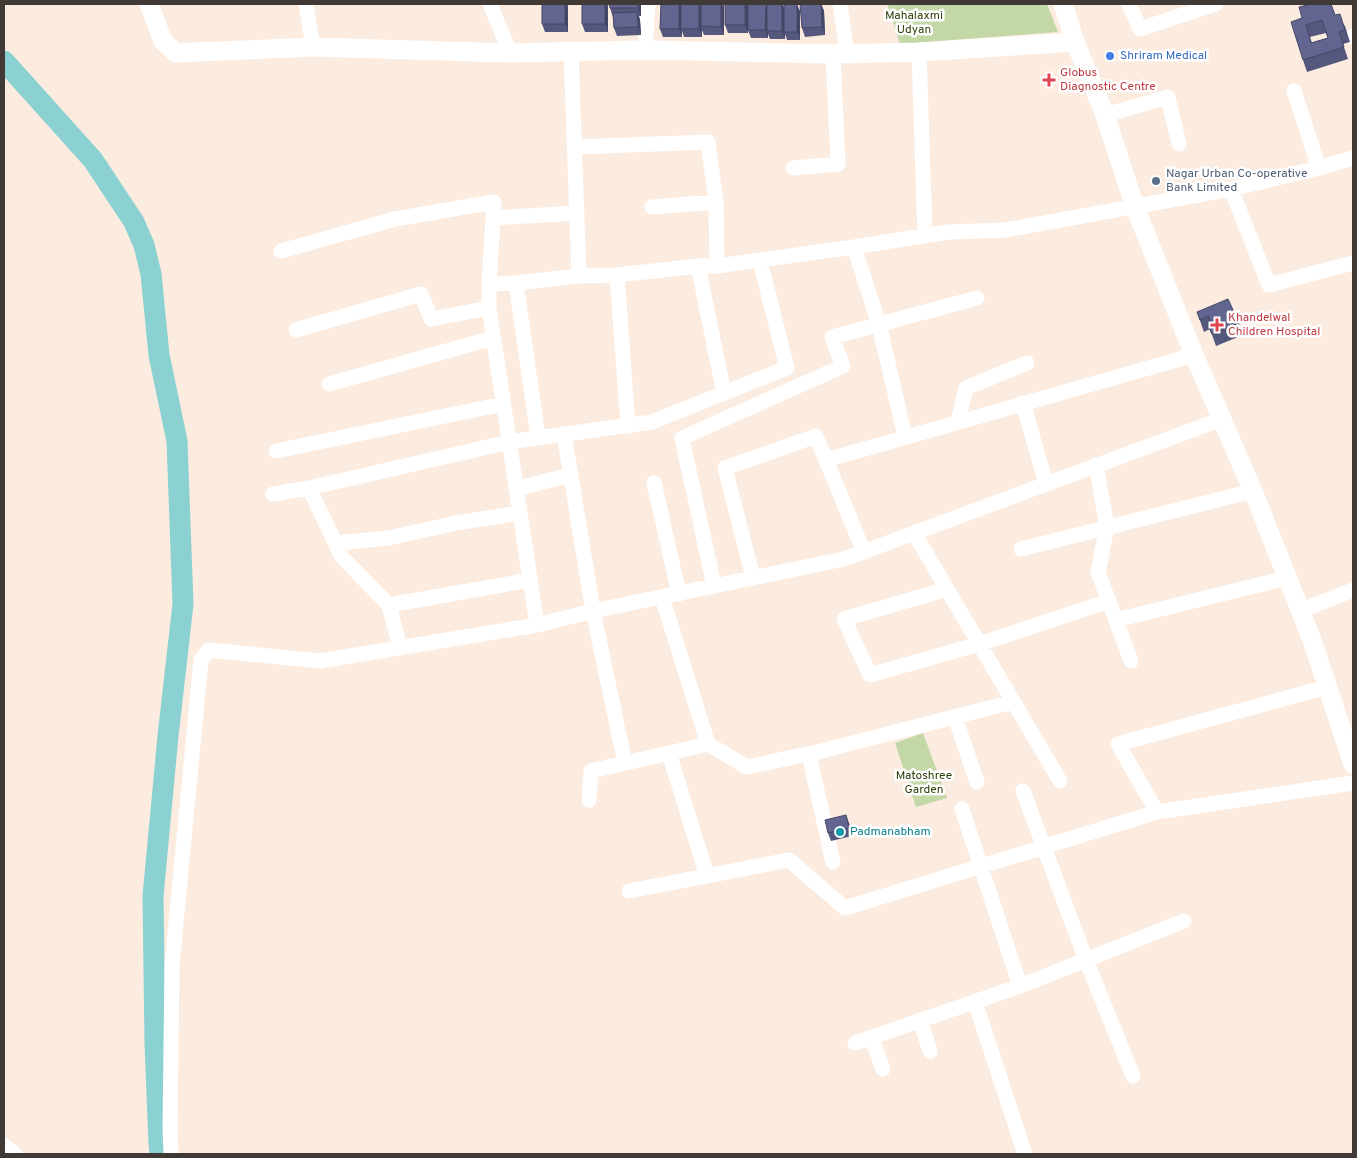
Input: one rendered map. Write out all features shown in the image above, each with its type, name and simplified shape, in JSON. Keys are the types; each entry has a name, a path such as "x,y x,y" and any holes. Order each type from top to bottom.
{"street":[{"path":"149,4 163,41 176,53 313,47 510,52 645,50 840,54 919,52 1075,42"},
{"path":"490,4 510,52"},
{"path":"645,50 648,4"},
{"path":"794,168 838,164 840,4"},
{"path":"1063,4 1075,42 1105,115 1135,207 1194,355 1253,491 1312,640 1353,764"},
{"path":"1129,4 1140,29 1212,4"},
{"path":"308,5 313,47"},
{"path":"571,51 579,276"},
{"path":"919,52 925,235"},
{"path":"1294,91 1319,168"},
{"path":"1105,115 1168,96 1179,144"},
{"path":"574,148 708,142 716,202 717,266"},
{"path":"489,284 717,266 948,232 1005,230 1231,189 1353,158"},
{"path":"1231,189 1269,285 1353,264"},
{"path":"281,251 395,219 494,202 489,308 537,625"},
{"path":"652,207 716,202"},
{"path":"493,218 577,212"},
{"path":"854,247 879,324 905,437"},
{"path":"273,494 309,488 509,442 652,422 786,368 760,261"},
{"path":"698,266 724,393"},
{"path":"618,275 628,426"},
{"path":"516,283 538,437"},
{"path":"296,330 420,294 431,319 489,308"},
{"path":"714,586 682,438 843,366 832,337 977,298"},
{"path":"329,384 493,338"},
{"path":"826,460 1194,355"},
{"path":"958,422 966,388 1027,363"},
{"path":"1023,403 1046,484"},
{"path":"276,451 503,404"},
{"path":"171,1154 172,965 201,660 209,650 320,661 537,625 592,611 844,559 1222,419"},
{"path":"564,434 592,611 625,763"},
{"path":"753,578 725,468 816,436 864,552"},
{"path":"1096,465 1107,527 1098,572 1131,661"},
{"path":"516,490 570,474"},
{"path":"654,484 679,594"},
{"path":"309,488 342,556 390,605 400,648"},
{"path":"1021,549 1253,491"},
{"path":"336,542 389,538 456,523 520,513"},
{"path":"914,533 1060,781"},
{"path":"1116,620 1287,578"},
{"path":"390,605 530,580"},
{"path":"947,589 844,619 870,674 979,644 1109,602"},
{"path":"1300,611 1353,590"},
{"path":"662,597 708,744 747,767 809,754 1014,702"},
{"path":"1157,812 1118,744 1327,687"},
{"path":"955,717 977,782"},
{"path":"589,800 591,771 708,744"},
{"path":"669,753 707,876"},
{"path":"809,754 833,862"},
{"path":"629,891 789,860 845,908 1157,812 1353,783"},
{"path":"1023,791 1086,960 1133,1076"},
{"path":"962,809 1020,986"},
{"path":"856,1042 1020,986 1184,921"},
{"path":"975,1002 1025,1154"},
{"path":"920,1020 930,1051"},
{"path":"872,1037 882,1069"},
{"path":"4,1145 15,1154"}],"green space":[{"name":"Mahalaxmi Udyan","path":"887,4 1047,4 1058,32 900,44"},
{"name":"Matoshree Garden","path":"923,733 947,798 916,807 895,743"}],"building":[{"path":"542,4 565,4 565,24 542,24"},
{"path":"582,4 605,4 605,24 582,24"},
{"path":"609,4 638,4 638,8 610,8"},
{"path":"661,4 679,4 679,29 660,29"},
{"path":"681,4 699,4 699,29 681,29"},
{"path":"701,4 721,4 721,27 701,26"},
{"path":"725,4 745,4 745,25 725,25"},
{"path":"748,4 766,4 765,30 748,30"},
{"path":"767,4 782,4 782,31 767,31"},
{"path":"784,4 797,4 797,32 784,32"},
{"path":"800,4 821,4 822,27 802,28"},
{"path":"1311,4 1331,4 1335,15 1340,14 1345,30 1339,32 1344,47 1303,60 1291,22 1302,18 1299,7","holes":["1322,20 1328,38 1311,43 1306,25"]},
{"path":"637,12 638,27 614,28 613,13"},
{"path":"1228,299 1239,323 1212,334 1209,328 1212,326 1208,316 1200,320 1197,312"},
{"path":"846,815 849,828 828,833 825,820"}],"waterway":[{"path":"4,61 93,160 134,222 144,245 151,274 159,355 177,441 183,604 153,896 155,1044 160,1154"}],"place":[{"name":"Shriram Medical","path":"1110,56"},
{"name":"Globus Diagnostic Centre","path":"1049,80"},
{"name":"Nagar Urban Co-operative Bank Limited","path":"1156,181"},
{"name":"Khandelwal Children Hospital","path":"1217,325"},
{"name":"Padmanabham","path":"840,832"}]}
